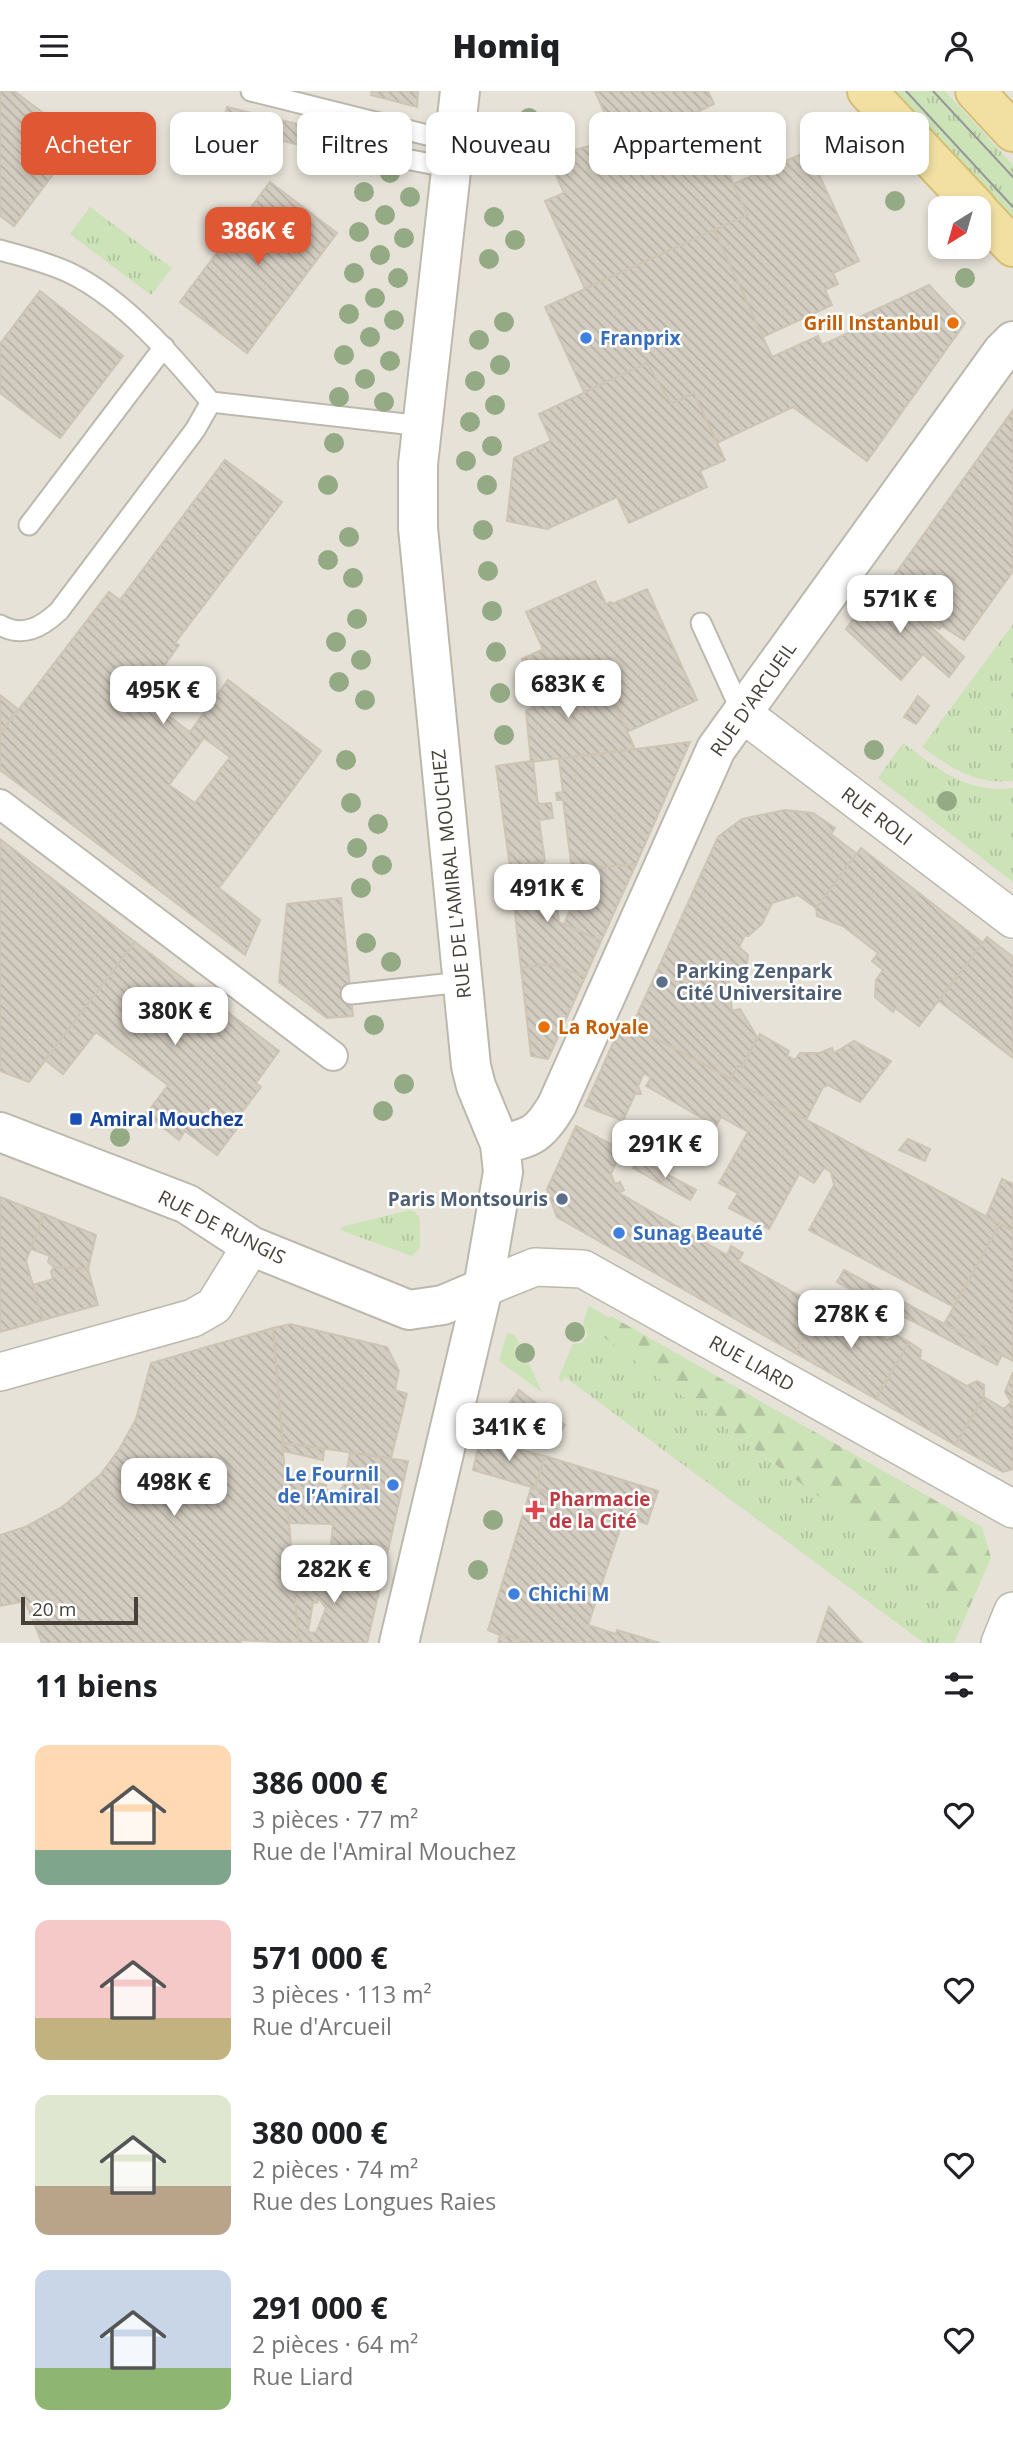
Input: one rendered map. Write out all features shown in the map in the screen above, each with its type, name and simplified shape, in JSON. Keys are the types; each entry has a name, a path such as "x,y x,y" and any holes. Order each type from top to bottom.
{"main road":[{"path":"867,91 966,196"},
{"path":"975,91 1013,132"},
{"path":"991,223 1013,247"}],"street":[{"name":"RUE DE L'AMIRAL MOUCHEZ","path":"458,112 460,91"},
{"name":"RUE DE L'AMIRAL MOUCHEZ","path":"399,1643 483,1288 503,1172 499,1144 476,1086 421,581 418,464 451,175"},
{"name":"RUE D'ARCUEIL","path":"499,1144 527,1139 544,1126 557,1105 707,766 742,713 1002,352 1013,341"},
{"name":"RUE ROLI","path":"742,713 1013,919"},
{"path":"0,804 333,1056"},
{"name":"RUE DE RUNGIS","path":"0,1132 187,1204 251,1246 409,1310 443,1305 483,1288"},
{"path":"0,1372 193,1318 214,1306 251,1246"},
{"name":"RUE LIARD","path":"483,1288 535,1266 583,1269 1013,1509"},
{"path":"1000,1643 1013,1611"}],"lane":[{"path":"251,91 426,146"},
{"path":"3,256 79,279 140,323 211,402 423,426"},
{"path":"29,525 164,347"},
{"path":"0,625 24,632 44,625 59,611 195,430 211,402"},
{"path":"701,624 742,713"},
{"path":"351,994 463,982"}],"shaded area":[{"path":"0,91 1013,91 1013,1643 0,1643"}],"green space":[{"path":"894,91 945,91 1013,165 1013,220 929,129 929,112 913,112"},
{"path":"90,207 172,268 151,295 70,234"},
{"path":"1013,624 1013,781 1000,782 964,773 922,747"},
{"path":"903,743 941,770 967,783 997,789 1013,788 1013,882 878,778"},
{"path":"414,1211 420,1218 420,1248 412,1256 340,1230 342,1227"},
{"path":"589,1306 610,1318 561,1383 559,1377 573,1344 582,1343 588,1335 583,1323"},
{"path":"611,1316 982,1527 991,1558 969,1608 598,1333"},
{"path":"507,1333 514,1335 519,1343 514,1351 515,1356 521,1363 529,1364 542,1392 499,1361"},
{"path":"598,1333 969,1608 954,1643 924,1643 565,1377"}],"building":[{"path":"0,91 14,91 42,112 21,112 21,175 53,175 14,226 0,216"},
{"path":"372,91 418,91 417,107 371,95"},
{"path":"595,91 708,91 714,104 697,112 604,112"},
{"path":"227,107 248,112 226,112"},
{"path":"283,121 297,124 297,144 283,141"},
{"path":"589,146 589,175 729,175 748,215 585,289 545,201 564,193 556,175 575,175 575,150"},
{"path":"800,155 800,175 819,175 859,261 833,273 838,284 825,290 832,305 763,337 714,230 748,215 733,184 753,175 786,175 786,161"},
{"path":"270,182 337,233 247,353 180,302"},
{"path":"714,230 772,357 818,336 822,345 855,330 851,321 929,285 965,323 867,461 793,407 717,443 694,393 671,404 647,363 584,392 545,307"},
{"path":"40,291 123,356 60,438 0,393 0,344"},
{"path":"647,363 671,404 694,393 725,460 700,471 707,487 629,523 617,497 547,529 507,521 514,458 551,441 539,414"},
{"path":"1013,410 1013,571 964,640 942,626 939,629 925,620 928,616 886,587"},
{"path":"225,460 282,502 175,643 179,645 142,696 190,732 228,680 321,751 219,888 260,920 245,955 0,770 0,734 109,592 120,600","holes":["204,738 230,757 195,803 169,785"]},
{"path":"595,581 606,604 647,589 697,700 627,732 613,701 605,704 603,701 573,715 526,612"},
{"path":"880,581 964,657 949,677 923,654 901,680 846,629"},
{"path":"543,649 573,715 603,701 605,704 613,701 635,749 531,762 526,711 533,708 528,697 536,687 522,659"},
{"path":"0,695 18,709 0,734"},
{"path":"918,696 929,706 916,724 904,717"},
{"path":"690,742 636,864 572,870 563,800 557,800 556,793 563,792 559,759"},
{"path":"533,761 538,804 551,803 553,818 539,820 545,861 510,867 496,766"},
{"path":"785,810 813,813 835,828 831,834 857,854 816,908 798,895 772,903 762,924 748,936 745,935 739,947 748,955 747,964 739,968 732,966 726,978 729,980 732,1011 740,1009 757,1037 742,1067 738,1066 731,1079 632,1026 718,837 742,819"},
{"path":"0,839 135,942 29,1082 0,1071"},
{"path":"861,848 983,943 919,1026 895,1008 893,1012 875,997 876,980 883,970 872,961 878,953 843,926 817,916 816,908"},
{"path":"543,862 545,874 553,872 559,922 601,941 585,977 552,964 521,968 510,867"},
{"path":"636,864 601,941 564,924 581,884 574,880 578,870"},
{"path":"341,898 353,1016 327,1018 279,982 287,904"},
{"path":"987,937 1013,957 1013,1058 939,1001"},
{"path":"135,942 279,1051 256,1083 261,1087 236,1120 241,1123 217,1155 185,1131 179,1140 146,1114 168,1085 96,1032 63,1074 45,1060"},
{"path":"552,964 585,977 548,1059 531,1056 521,968"},
{"path":"623,1021 1000,1224 954,1307 809,1230 834,1185 831,1172 824,1168 814,1183 799,1174 769,1229 729,1208 738,1193 719,1183 748,1132 721,1117 716,1126 646,1086 651,1078 644,1073 638,1086 641,1094 635,1094 623,1121 585,1106"},
{"path":"760,1034 789,1051 787,1056 795,1060 800,1053 819,1053 832,1048 834,1053 854,1041 891,1061 860,1102 828,1085 823,1087 806,1120 731,1079 738,1066 742,1067"},
{"path":"576,1126 622,1150 611,1174 615,1184 620,1182 624,1190 619,1193 727,1255 731,1246 743,1253 738,1261 816,1305 819,1300 825,1303 795,1353 557,1217 547,1189"},
{"path":"908,1139 930,1149 925,1161 899,1150"},
{"path":"638,1159 696,1190 690,1200 633,1168"},
{"path":"1002,1179 1013,1184 1013,1231 986,1217"},
{"path":"0,1197 44,1214 26,1261 43,1320 0,1332"},
{"path":"44,1214 96,1235 88,1269 54,1267 48,1262 50,1256 31,1249"},
{"path":"1000,1224 1013,1231 1013,1361 944,1324"},
{"path":"54,1267 88,1269 98,1305 43,1320 33,1285 53,1279 51,1272"},
{"path":"844,1270 1002,1355 997,1365 837,1282"},
{"path":"828,1297 840,1303 839,1314 887,1340 896,1335 909,1342 876,1399 795,1353"},
{"path":"290,1324 387,1347 399,1371 395,1390 407,1394 391,1458 283,1443 273,1328"},
{"path":"273,1328 299,1643 241,1640 241,1643 42,1643 25,1601 0,1606 0,1535 25,1527 62,1507 101,1474 136,1419 151,1363"},
{"path":"909,1342 921,1350 920,1359 967,1386 977,1381 984,1385 984,1397 955,1445 876,1399"},
{"path":"1013,1372 1013,1469 1003,1472 955,1445 984,1397 1004,1409 1011,1402 1005,1392"},
{"path":"519,1390 565,1425 555,1440 508,1405"},
{"path":"480,1439 545,1456 535,1488 473,1470"},
{"path":"283,1443 324,1449 323,1460 283,1451"},
{"path":"350,1453 408,1461 382,1578 329,1569 333,1524 289,1523 285,1475 326,1485 325,1489 339,1493 344,1484"},
{"path":"545,1456 658,1491 647,1524 535,1488"},
{"path":"531,1488 624,1517 588,1625 616,1634 617,1630 660,1643 530,1643 488,1630"},
{"path":"292,1564 382,1578 367,1643 299,1643","holes":["318,1598 326,1608 316,1633 308,1632 313,1602 317,1603"]},
{"path":"829,1607 862,1643 817,1643"},
{"path":"488,1630 530,1643 498,1643 500,1635"}],"tram line":[{"path":"906,91 1013,207"},
{"path":"933,91 1013,177"}],"place":[{"name":"Grill Instanbul","path":"953,323"},
{"name":"Franprix","path":"586,338"},
{"name":"Parking Zenpark Cité Universitaire","path":"662,982"},
{"name":"La Royale","path":"544,1027"},
{"name":"Amiral Mouchez","path":"76,1119"},
{"name":"Paris Montsouris","path":"562,1199"},
{"name":"Sunag Beauté","path":"619,1233"},
{"name":"Le Fournil de l’Amiral","path":"393,1485"},
{"name":"Pharmacie de la Cité","path":"535,1510"},
{"name":"Chichi M","path":"514,1594"}]}
